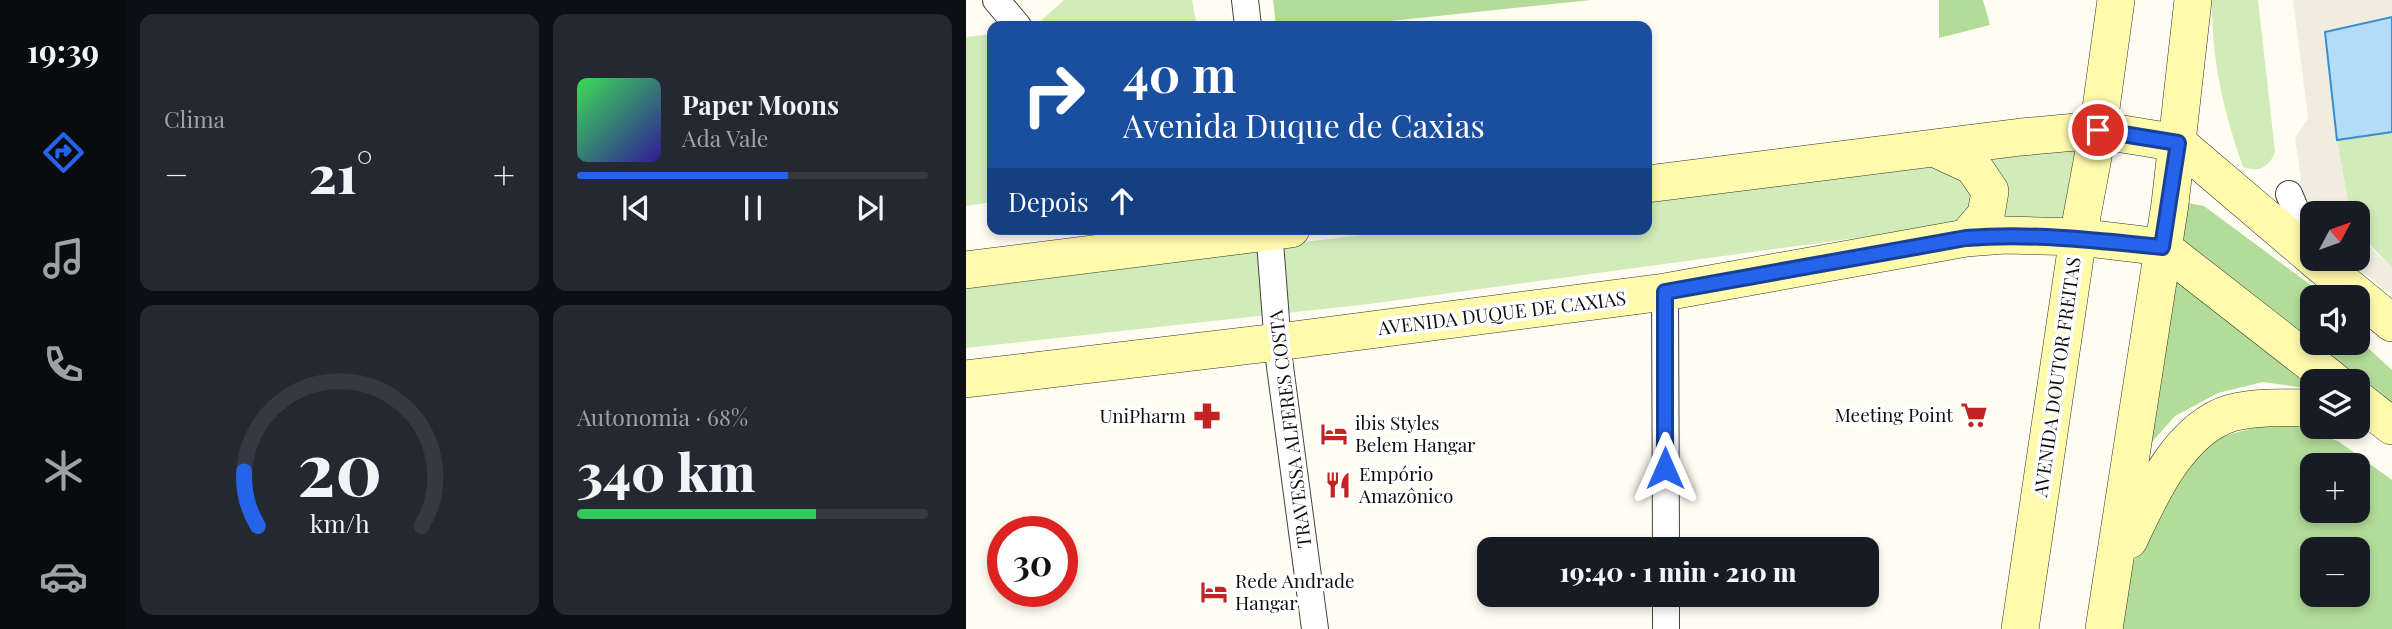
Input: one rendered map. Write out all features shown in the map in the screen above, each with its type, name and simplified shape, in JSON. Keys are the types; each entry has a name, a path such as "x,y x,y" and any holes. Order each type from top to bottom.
{"main road":[{"name":"AVENIDA DOUTOR FREITAS","path":"2020,629 2116,0"},
{"path":"2104,629 2178,143 2193,0"},
{"path":"1652,183 2098,130 2178,143 2300,245"},
{"path":"1934,148 1973,166 1990,191 1986,215 1966,238"},
{"path":"966,270 1238,235"},
{"name":"AVENIDA DUQUE DE CAXIAS","path":"966,379 1665,292 1966,238 2005,235 2078,237 2162,247"},
{"path":"2162,247 2318,369"},
{"path":"2331,271 2392,323"},
{"path":"2112,576 2146,503 2178,451 2204,429 2229,414 2265,407 2300,408"}],"street":[{"path":"996,0 1014,21"},
{"path":"1245,0 1247,21"},
{"path":"2289,194 2300,222"},
{"name":"TRAVESSA ALFERES COSTA","path":"1277,235 1278,342 1315,629"},
{"path":"1665,292 1665,537"},
{"path":"1666,607 1666,629"}],"green space":[{"path":"1064,0 1192,0 1196,21 1041,21"},
{"path":"1273,0 1591,0 1390,21 1275,21"},
{"path":"1939,0 1983,0 1990,25 1939,38"},
{"path":"2212,0 2258,0 2275,152 2270,162 2259,169 2243,167 2230,126 2216,64"},
{"path":"987,35 987,203 966,206 966,37"},
{"path":"2392,132 2392,267 2370,245 2370,201 2348,201 2337,140"},
{"path":"2089,138 2072,230 1981,232 1979,161"},
{"path":"1935,159 1968,175 1980,199 1973,217 1908,231 1369,304 966,348 966,284 1361,235 1652,235 1652,198"},
{"path":"2183,202 2204,206 2311,285 2300,285 2300,337 2170,239"},
{"path":"2166,260 2300,372 2300,387 2263,382 2218,393 2175,416 2137,459"},
{"path":"2370,350 2392,370 2392,407 2370,390 2370,369 2342,369 2323,355 2370,355"},
{"path":"2280,421 2300,428 2300,439 2338,441 2355,453 2300,453 2300,523 2370,523 2370,464 2392,480 2392,629 2116,629 2123,582 2187,453 2216,438"}],"shaded area":[{"path":"2293,0 2392,0 2392,17 2325,32 2337,140 2348,201 2306,201 2295,138 2308,118"},
{"path":"2370,246 2392,267 2392,294 2360,271 2370,271"}],"water":[{"path":"2392,17 2392,132 2337,140 2325,32"}],"place":[{"name":"Meeting Point","path":"1974,415"},
{"name":"UniPharm","path":"1207,416"},
{"name":"ibis Styles Belem Hangar","path":"1334,434"},
{"name":"Empório Amazônico","path":"1338,485"},
{"name":"Rede Andrade Hangar","path":"1214,592"}],"route":[{"path":"1665,468 1665,292 1966,238 2005,235 2078,237 2162,247 2178,143 2098,130"}]}
